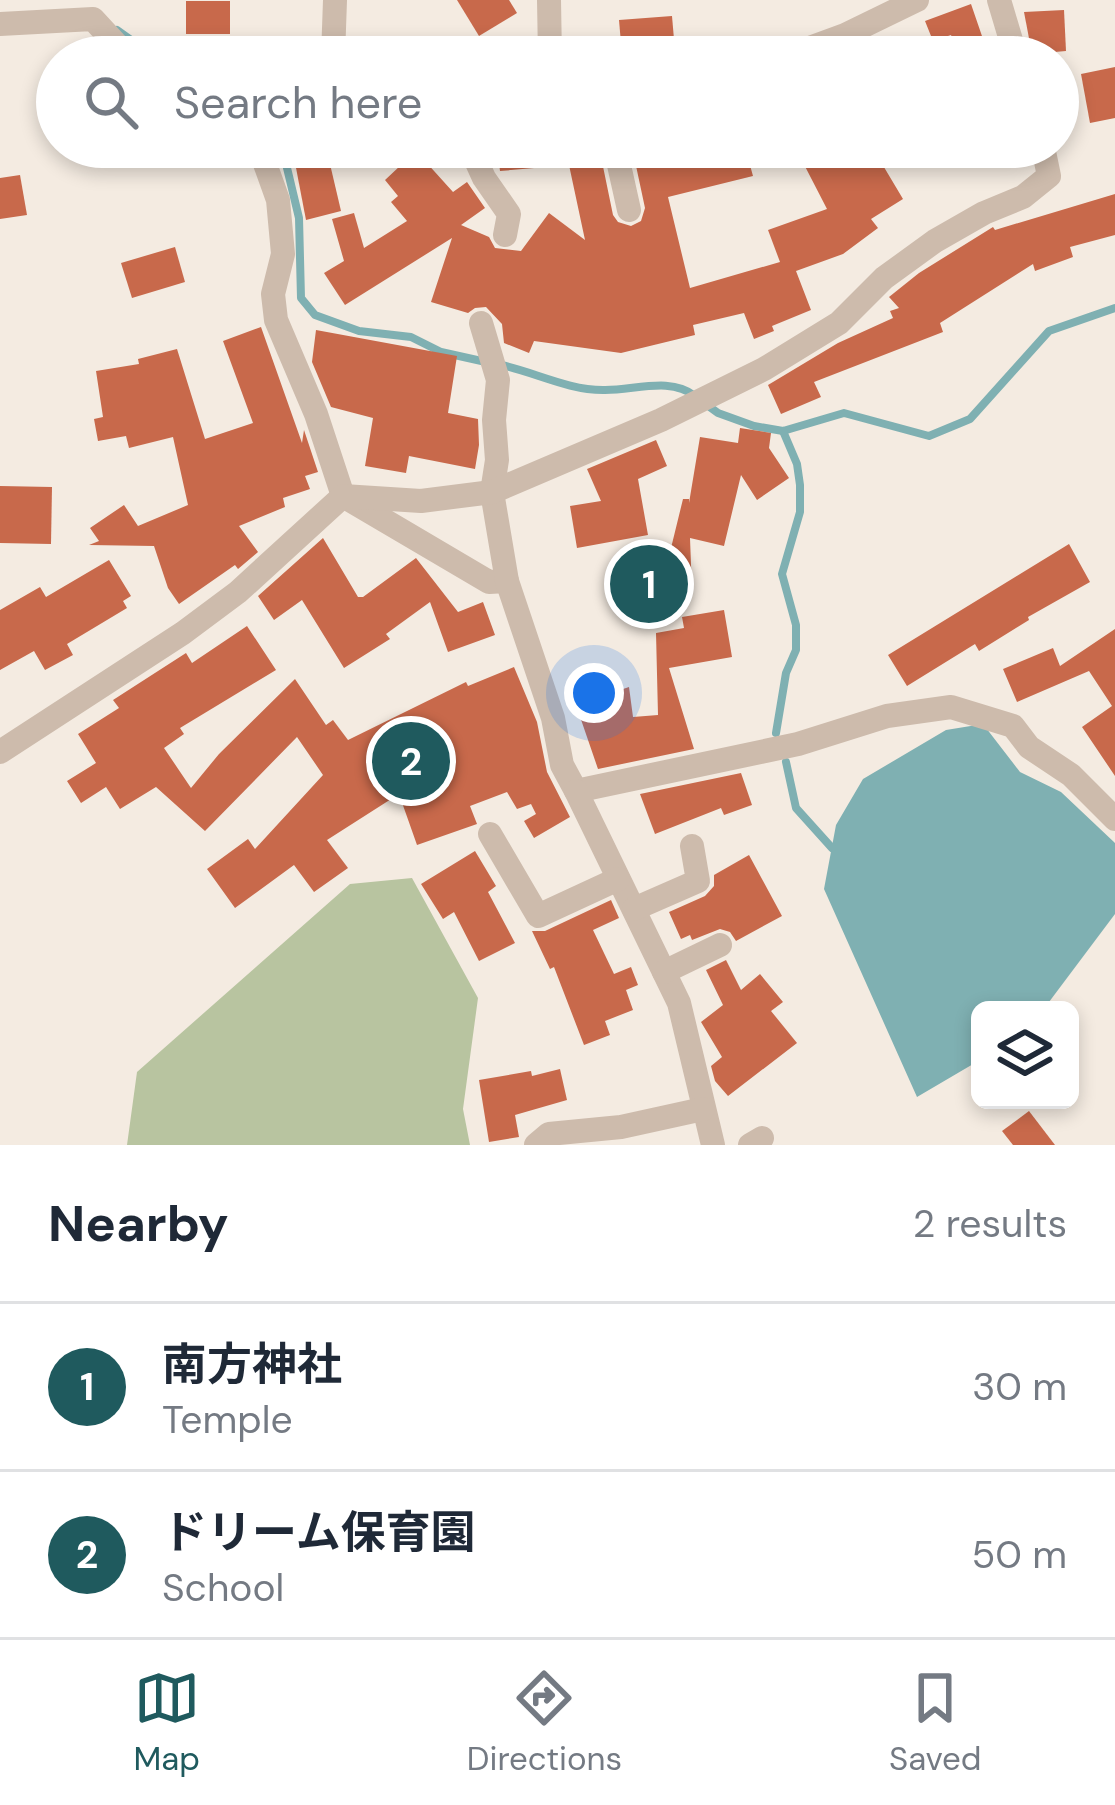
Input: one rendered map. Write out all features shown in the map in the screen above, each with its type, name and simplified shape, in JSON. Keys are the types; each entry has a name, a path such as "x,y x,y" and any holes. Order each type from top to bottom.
{"street":[{"path":"333,36 334,0"},
{"path":"549,0 550,36"},
{"path":"842,36 917,0"},
{"path":"999,0 1010,36"},
{"path":"0,24 96,10 114,36"},
{"path":"267,168 278,200 283,254 272,305 343,496 490,582 507,581"},
{"path":"479,168 508,214 505,235"},
{"path":"620,168 629,211"},
{"path":"0,752 220,605 343,496 421,501 492,492 687,407 764,370 839,323 884,278 934,241 1023,197 1049,176 1047,168"},
{"path":"481,323 495,369 492,492 507,581 553,718 562,765 664,971 689,1039 713,1145"},
{"path":"576,791 798,744 887,716 951,707 1013,726 1029,747 1071,775 1115,819"},
{"path":"490,834 538,916 618,878"},
{"path":"634,909 698,881 692,846"},
{"path":"664,971 720,945"},
{"path":"536,1145 549,1134 621,1127 703,1109"}],"green space":[{"path":"412,878 478,998 463,1109 470,1145 127,1145 137,1072 350,884"}],"water":[{"path":"983,724 1020,772 1061,792 1115,843 1115,914 1050,1001 971,1001 971,1065 917,1097 824,889 836,825 863,779 946,730"}],"building":[{"path":"457,0 509,0 517,13 479,36"},
{"path":"186,1 230,1 230,34 186,34"},
{"path":"971,4 982,36 931,36 925,21"},
{"path":"1064,10 1065,36 1029,36 1024,12"},
{"path":"672,16 674,36 620,36 619,20"},
{"path":"1115,67 1115,118 1090,123 1081,74"},
{"path":"296,168 331,168 341,211 306,220"},
{"path":"398,168 431,168 453,192 467,182 485,208 461,225 489,237 495,248 521,251 549,213 585,240 570,168 603,168 613,215 631,226 641,221 645,208 636,168 751,168 753,176 668,197 690,288 780,262 768,230 827,209 806,168 885,168 903,199 871,219 878,228 843,254 796,271 811,310 754,339 744,313 693,325 695,335 621,353 534,341 529,353 504,343 502,324 486,307 468,313 431,302 452,238 345,305 324,273 344,261 332,219 354,213 364,248 407,221 391,202 398,196 385,180"},
{"path":"20,175 27,215 0,219 0,178"},
{"path":"1115,194 1115,235 1070,247 1073,257 1035,271 1033,264 940,323 943,332 814,382 821,397 781,414 768,385 838,343 893,318 890,311 899,308 889,297 919,273 993,227"},
{"path":"175,247 185,282 132,298 121,263"},
{"path":"261,327 302,443 304,430 318,472 305,476 310,489 283,498 285,507 239,526 258,552 179,604 168,588 154,546 89,545 99,541 90,528 124,505 138,526 188,505 173,437 129,448 126,436 98,441 94,419 103,417 96,371 139,364 138,359 177,349 205,439 253,423 223,341"},
{"path":"316,330 457,356 448,413 478,419 475,469 409,456 406,473 365,466 373,418 331,407 312,362"},
{"path":"740,428 771,433 769,448 789,478 757,500 741,475 724,546 690,538 692,591 660,593 683,499 689,503 700,437 738,443"},
{"path":"656,440 667,466 638,479 648,535 577,548 570,506 601,501 587,469"},
{"path":"0,486 52,487 51,544 0,543"},
{"path":"323,538 358,597 416,558 458,612 483,602 495,635 448,652 430,602 386,634 390,639 344,668 302,600 274,620 258,596"},
{"path":"1069,544 1090,582 979,651 975,644 907,686 888,655"},
{"path":"109,560 131,596 123,601 127,608 67,644 73,655 45,670 34,651 0,670 0,610 40,587 46,597"},
{"path":"724,610 732,657 669,668 694,749 598,769 576,705 629,687 633,717 658,715 656,633 684,628 682,617"},
{"path":"247,626 276,670 180,728 184,734 164,748 191,788 295,679 326,725 333,720 348,740 466,682 468,686 514,667 537,722 547,772 570,817 534,838 524,821 536,814 531,804 517,809 507,792 470,806 477,824 417,845 399,794 327,840 348,868 314,892 294,865 235,908 207,869 248,839 255,849 323,775 297,737 205,831 156,787 120,809 106,787 81,803 67,781 96,763 78,734 119,708 113,700 186,653 192,663"},
{"path":"1115,629 1115,776 1082,727 1112,706 1089,671 1017,702 1003,669 1053,648 1060,666"},
{"path":"741,773 752,805 724,815 721,808 655,834 640,794"},
{"path":"475,851 496,886 488,892 515,943 479,961 454,912 443,919 421,884"},
{"path":"749,855 782,916 736,941 720,929 692,940 690,935 681,939 669,912 705,896 714,886 714,875"},
{"path":"611,900 619,918 593,930 614,974 631,967 638,985 626,990 633,1010 605,1021 610,1035 584,1045 554,967 550,969 532,931 545,931"},
{"path":"726,960 741,990 760,974 783,1002 771,1011 797,1043 728,1096 715,1081 711,1066 722,1057 701,1022 723,1005 706,970"},
{"path":"560,1069 567,1100 515,1115 519,1137 489,1142 479,1080"},
{"path":"1029,1111 1055,1145 1013,1145 1002,1131"}],"waterway":[{"path":"117,30 125,36"},
{"path":"287,168 299,218 301,298 315,315 359,331 411,337 441,352 486,362"},
{"path":"707,405 754,426 783,431 844,413 929,436 970,419 1049,331 1115,308"},
{"path":"501,365 590,389 663,386 695,396"},
{"path":"776,733 786,673 796,650 796,625 782,574 800,512 797,464 783,431"},
{"path":"786,762 796,808 832,848"}],"place":[{"name":"南方神社","path":"649,584"},
{"name":"ドリーム保育園","path":"411,761"}]}
